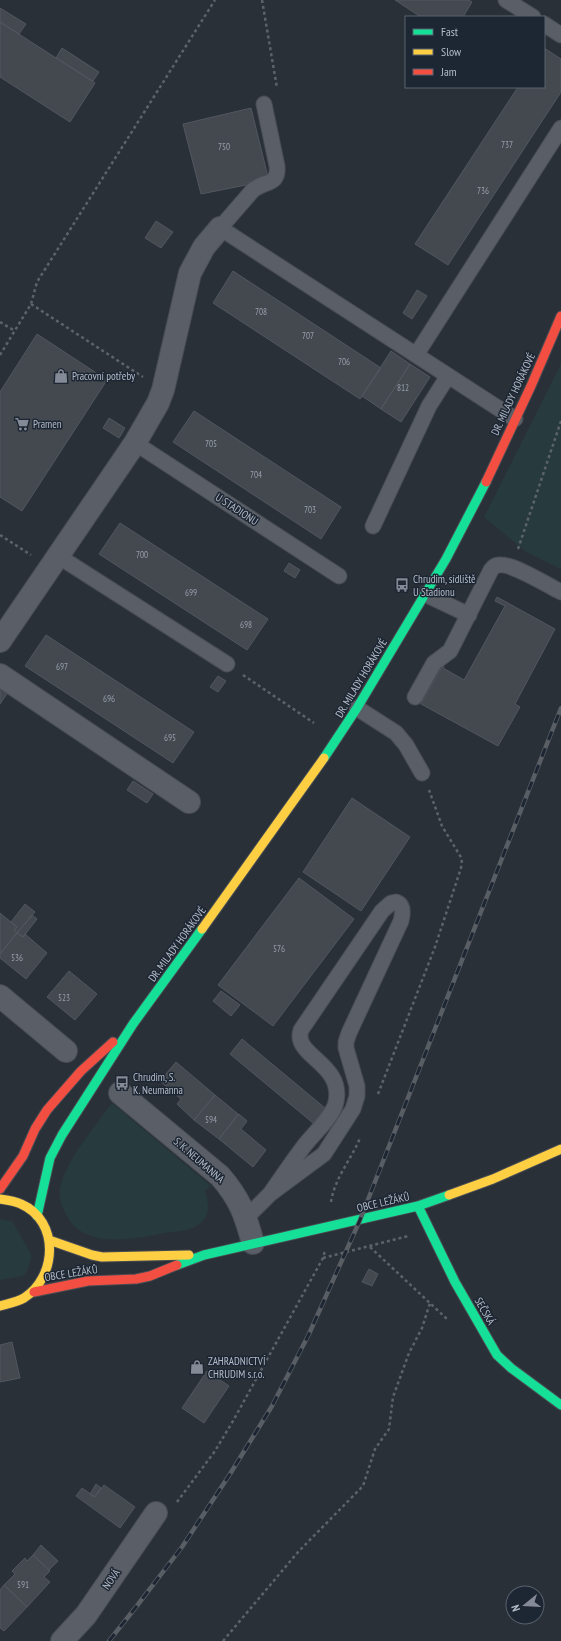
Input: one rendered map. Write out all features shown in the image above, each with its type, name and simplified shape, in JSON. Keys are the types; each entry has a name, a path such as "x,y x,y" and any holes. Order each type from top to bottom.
{"main road":[{"name":"DR. MILADY HORÁKOVÉ","path":"37,1216 50,1158 62,1135 133,1024 247,868 357,708 425,594 449,552 494,464 561,316"},
{"name":"DR. MILADY HORÁKOVÉ","path":"0,1189 23,1156 35,1129 47,1110 81,1071 133,1024"},
{"name":"OBCE LEŽÁKŮ","path":"34,1292 88,1281 136,1279 150,1276 204,1255 418,1206 493,1179 561,1149"},
{"path":"0,1199 21,1205 37,1216 46,1231 49,1240 50,1262 44,1278 34,1292 23,1300 10,1305 0,1306"},
{"name":"SEČSKÁ","path":"418,1206 454,1282 497,1355 511,1368 561,1405"},
{"name":"OBCE LEŽÁKŮ","path":"49,1240 102,1257 204,1255"}],"street":[{"path":"0,641 135,443 158,403 163,390 190,273 204,247 220,228"},
{"path":"0,675 189,802"},
{"path":"0,996 66,1051"},
{"name":"S. K. NEUMANNA","path":"120,1093 220,1176 242,1206 253,1243"},
{"name":"NOVÁ","path":"62,1641 86,1615 156,1513"}],"lane":[{"path":"506,0 531,16"},
{"path":"545,25 561,35"},
{"path":"264,106 277,166 277,175 272,181 258,186 253,190 220,228 515,419"},
{"path":"416,355 561,128"},
{"path":"373,526 429,406 448,376"},
{"name":"U STADIONU","path":"135,443 339,576"},
{"path":"54,561 226,664"},
{"path":"415,697 434,663 450,651 493,568 498,565 512,567 560,592"},
{"path":"425,594 468,615"},
{"path":"357,708 396,733 406,745 422,773"},
{"path":"246,1218 270,1194 324,1154 353,1109 357,1096 357,1086 346,1042 401,921 402,909 396,902 391,903 382,911 301,1030 299,1038 301,1045 324,1066 334,1080 337,1093 336,1103 329,1116 304,1146 270,1194"}],"path":[{"path":"0,355 31,304 37,282 215,0"},
{"path":"262,0 280,105 264,106"},
{"path":"31,304 163,390"},
{"path":"0,322 14,331"},
{"path":"512,567 561,421"},
{"path":"0,535 54,561"},
{"path":"226,664 314,724"},
{"path":"377,1096 435,947 461,868 462,860 442,826 422,773"},
{"path":"156,1513 164,1519 215,1451 323,1258 329,1226 333,1190 337,1179 354,1152 363,1131"},
{"path":"323,1258 370,1246 451,1322"},
{"path":"223,1641 298,1552 363,1486 375,1449 389,1429 393,1397 409,1353 422,1328 430,1303"}],"green space":[{"path":"561,364 561,569 525,551 484,517"},
{"path":"112,1103 211,1186 205,1191 208,1203 207,1215 198,1225 185,1230 139,1238 110,1239 84,1233 74,1225 66,1214 60,1197 62,1181 73,1158"},
{"path":"0,1219 12,1221 32,1256 27,1271 23,1276 0,1280"}],"building":[{"path":"395,0 469,0 472,2 464,16 419,16"},
{"path":"0,8 26,24 19,34 0,22"},
{"path":"0,22 95,83 70,122 0,77"},
{"path":"62,48 99,72 93,81 56,58"},
{"path":"545,49 561,59 561,92 448,265 415,244 517,88 545,88"},
{"path":"251,108 268,177 246,183 246,185 201,194 183,124"},
{"path":"156,221 173,232 161,248 145,238"},
{"path":"233,271 381,368 360,399 213,303"},
{"path":"417,290 427,296 412,319 403,313"},
{"path":"37,334 107,380 22,511 0,497 0,392"},
{"path":"391,351 410,364 381,409 362,396"},
{"path":"410,364 430,377 401,422 381,409"},
{"path":"194,411 341,507 321,539 173,442"},
{"path":"109,418 125,428 119,438 103,428"},
{"path":"120,523 268,619 247,650 99,554"},
{"path":"289,563 300,570 295,578 284,571"},
{"path":"497,597 555,629 515,704 520,707 498,746 421,704 443,665 443,668 464,680 505,606 495,601"},
{"path":"46,635 194,732 173,763 25,666"},
{"path":"218,676 226,681 218,692 210,687"},
{"path":"0,687 8,692 0,704"},
{"path":"133,781 153,794 147,803 127,790"},
{"path":"352,798 410,837 361,911 303,872"},
{"path":"299,878 354,919 273,1026 218,985"},
{"path":"25,904 35,912 17,933 14,930 17,927 11,922"},
{"path":"0,913 17,927 14,930 17,933 0,954"},
{"path":"32,915 37,919 23,937 17,933"},
{"path":"17,933 23,937 25,934 47,953 26,979 0,958 0,954"},
{"path":"69,971 97,994 75,1020 47,997"},
{"path":"221,991 240,1005 231,1016 213,1001"},
{"path":"242,1039 325,1108 313,1123 230,1054"},
{"path":"176,1062 215,1095 194,1120 177,1104 181,1099 160,1081"},
{"path":"215,1095 238,1114 219,1139 194,1120"},
{"path":"239,1114 247,1121 241,1129 266,1150 253,1167 219,1139"},
{"path":"369,1269 378,1274 372,1286 362,1282"},
{"path":"12,1342 20,1378 0,1382 0,1345"},
{"path":"207,1371 229,1386 204,1423 182,1408"},
{"path":"96,1484 101,1488 94,1497 90,1494"},
{"path":"104,1485 135,1507 120,1528 76,1496 82,1488 95,1497"},
{"path":"41,1545 58,1561 49,1570 33,1555"},
{"path":"33,1555 50,1571 44,1577 50,1582 27,1607 4,1585 15,1574 12,1571 25,1558 27,1561"},
{"path":"4,1585 27,1607 4,1631 0,1628 0,1590"}],"railway":[{"path":"109,1641 182,1547 230,1474 272,1406 309,1334 360,1220 561,708"}],"traffic: fast":[{"path":"324,758 357,708 446,559 486,482"},
{"path":"37,1216 50,1158 62,1135 133,1024 202,929"},
{"path":"177,1265 204,1255 418,1206 449,1195"},
{"path":"418,1206 455,1282 497,1355 511,1368 561,1405"}],"traffic: slow":[{"path":"202,929 324,758"},
{"path":"449,1195 493,1179 561,1149"},
{"path":"0,1199 19,1203 34,1212 43,1223 48,1236 50,1250 48,1264 43,1277 35,1289 24,1298 0,1306"},
{"path":"49,1240 102,1257 189,1255"}],"traffic: jam":[{"path":"486,482 531,386 561,316"},
{"path":"0,1189 23,1156 35,1129 47,1110 81,1071 113,1042"},
{"path":"34,1292 88,1281 136,1279 150,1276 177,1265"}],"place":[{"name":"Pracovní potřeby","path":"61,376"},
{"name":"Pramen","path":"22,424"},
{"name":"Chrudim, sídliště U Stadionu","path":"402,585"},
{"name":"Chrudim, S. K. Neumanna","path":"122,1083"},
{"name":"ZAHRADNICTVÍ CHRUDIM s.r.o.","path":"197,1367"}]}
